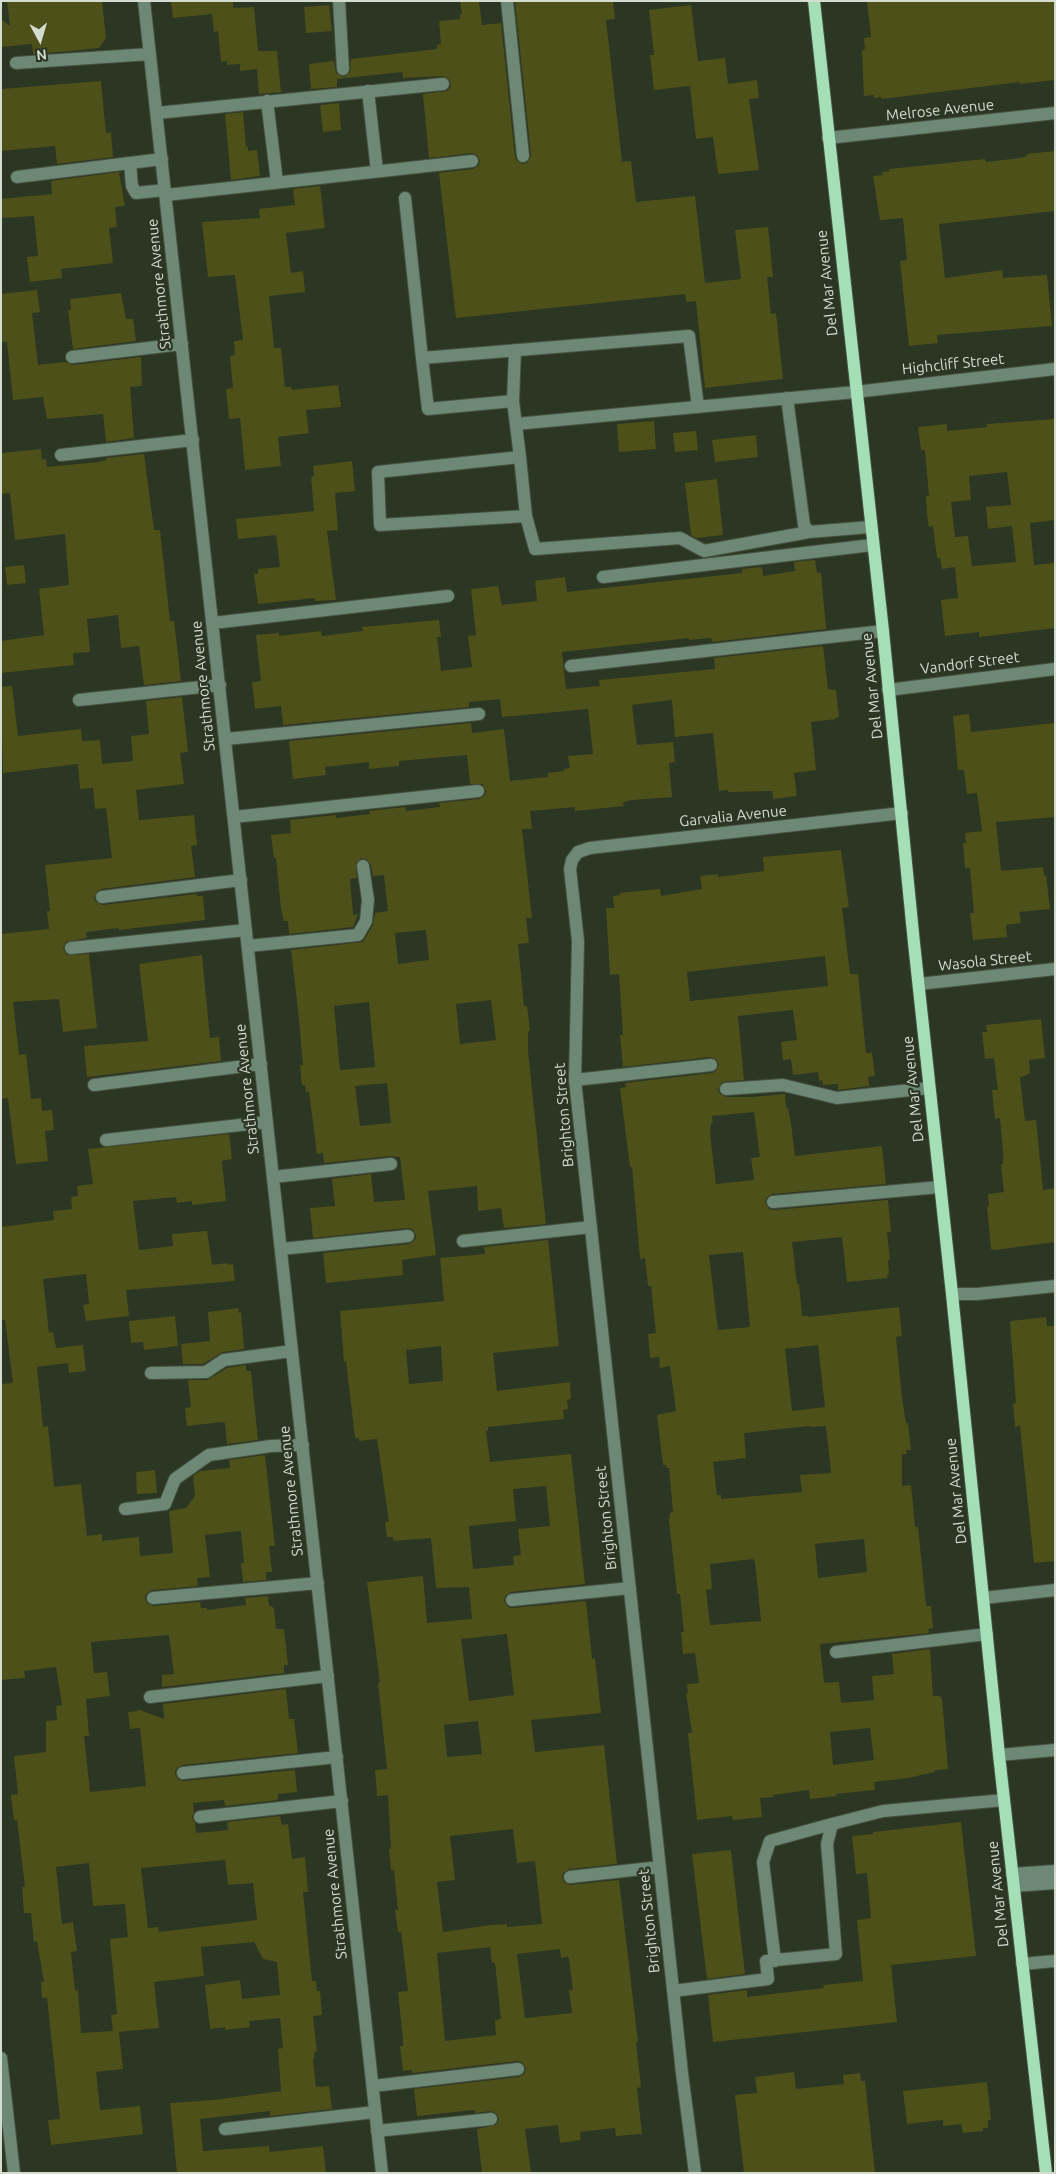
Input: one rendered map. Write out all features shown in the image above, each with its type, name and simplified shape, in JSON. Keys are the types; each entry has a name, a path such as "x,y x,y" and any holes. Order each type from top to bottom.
{"main road":[{"name":"Del Mar Avenue","path":"814,1 855,392 883,631 999,1755 1046,2173"}],"street":[{"name":"Strathmore Avenue","path":"144,1 382,2173"},
{"path":"339,1 343,69"},
{"path":"507,1 523,156"},
{"path":"16,63 150,54"},
{"path":"157,113 443,84"},
{"path":"368,91 377,171"},
{"path":"267,101 277,182"},
{"name":"Melrose Avenue","path":"828,138 1055,113"},
{"path":"17,177 162,159"},
{"path":"130,163 132,186 136,193 165,193 472,161"},
{"path":"405,198 428,409 512,401"},
{"path":"422,358 689,336 698,407"},
{"path":"72,357 182,344"},
{"path":"515,350 512,401 526,516 535,549 680,538 704,551 809,532 870,527"},
{"name":"Highcliff Street","path":"516,424 855,392 1055,369"},
{"path":"787,398 804,525 809,532"},
{"path":"61,455 193,440"},
{"path":"520,456 378,472 380,525 526,516"},
{"path":"602,577 872,545"},
{"path":"213,623 448,596"},
{"path":"571,666 883,631"},
{"name":"Vandorf Street","path":"888,690 1055,668"},
{"path":"79,700 220,685"},
{"path":"226,739 480,714"},
{"path":"234,817 478,791"},
{"name":"Garvalia Avenue","path":"572,860 578,852 590,848 902,813"},
{"name":"Brighton Street","path":"572,860 570,869 578,941 576,1080 673,1991 695,2173"},
{"path":"248,946 358,935 366,921 368,900 363,866"},
{"path":"102,897 241,880"},
{"path":"71,948 246,930"},
{"name":"Wasola Street","path":"919,984 1055,969"},
{"path":"94,1085 261,1064"},
{"path":"576,1080 711,1064"},
{"path":"726,1089 783,1085 836,1098 929,1088"},
{"path":"106,1140 267,1122"},
{"path":"274,1177 391,1164"},
{"path":"773,1202 940,1187"},
{"path":"463,1241 591,1227"},
{"path":"281,1249 408,1236"},
{"path":"952,1294 978,1294 1055,1286"},
{"path":"151,1374 206,1372 224,1360 292,1351"},
{"path":"125,1509 165,1504 175,1480 209,1455 271,1446 303,1445"},
{"path":"153,1598 318,1583"},
{"path":"512,1600 630,1588"},
{"path":"984,1598 1055,1590"},
{"path":"836,1652 987,1634"},
{"path":"150,1697 328,1676"},
{"path":"999,1755 1055,1750"},
{"path":"183,1773 337,1757"},
{"path":"775,1961 763,1862 770,1841 882,1811 1004,1800"},
{"path":"200,1817 342,1801"},
{"path":"673,1991 768,1979 766,1962 836,1954 827,1844 832,1824"},
{"path":"570,1877 660,1867"},
{"path":"1013,1880 1055,1871"},
{"path":"1013,1880 1055,1882"},
{"path":"1022,1964 1055,1961"},
{"path":"1,2058 14,2173"},
{"path":"373,2086 518,2069"},
{"path":"225,2129 375,2112"},
{"path":"378,2131 491,2119"}],"building":[{"path":"7,1 102,1 106,38 99,48 70,51 33,54 32,44 1,47 1,19 10,26"},
{"path":"171,1 233,1 233,8 254,7 258,51 277,51 281,92 259,94 257,69 240,71 240,64 227,65 227,61 221,62 218,31 214,32 212,14 173,18"},
{"path":"460,1 479,1 482,25 501,23 515,157 517,161 523,164 528,162 531,155 515,1 613,1 615,19 606,20 622,162 631,161 636,202 695,196 705,283 741,279 735,230 768,227 773,277 767,277 771,314 776,313 783,379 705,388 696,301 686,302 685,294 456,318 439,173 473,169 479,165 480,161 478,156 472,153 429,158 423,94 447,91 451,87 450,80 443,76 403,78 402,72 337,79 337,87 311,89 309,64 334,61 336,73 344,77 350,72 351,59 437,49 437,45 441,44 439,21 460,19 462,14"},
{"path":"867,1 1055,1 1055,80 1020,84 1019,82 882,99 881,97 874,98 874,95 864,96 862,51 865,49 864,38 871,37"},
{"path":"329,5 332,31 306,33 304,7"},
{"path":"691,5 698,61 725,58 728,84 757,80 759,98 749,99 759,170 718,174 713,137 696,139 690,86 654,90 650,55 654,55 649,10"},
{"path":"101,81 106,133 111,132 113,157 57,164 55,146 1,151 1,89"},
{"path":"339,103 341,130 323,132 320,105"},
{"path":"243,112 246,147 248,146 248,151 257,150 260,176 231,180 225,114"},
{"path":"1055,151 1055,211 939,224 945,278 1002,270 1003,278 1047,275 1052,326 937,335 938,343 909,346 900,261 907,260 903,218 880,220 873,176 883,175 882,172 890,171 889,169 985,159 986,162"},
{"path":"119,172 125,206 115,207 117,227 109,228 113,263 61,269 62,278 30,282 27,257 38,256 34,216 1,218 1,199 52,194 51,181"},
{"path":"320,186 325,228 286,233 291,273 303,271 305,292 269,296 274,348 281,348 285,387 291,387 292,390 338,385 341,407 306,410 309,433 278,437 281,466 245,470 240,418 229,419 226,389 233,388 230,356 235,355 234,341 243,340 235,275 208,277 202,222 260,218 259,209 295,205 293,189"},
{"path":"37,290 40,312 32,313 38,365 65,362 73,365 141,357 142,386 130,387 134,438 106,442 103,414 47,419 43,397 13,400 7,342 1,342 1,294"},
{"path":"121,293 126,319 133,319 136,341 73,349 68,310 71,310 70,299"},
{"path":"1055,419 1055,520 1030,523 1034,565 1055,563 1055,628 979,637 979,632 945,636 941,600 958,598 955,567 942,569 940,558 937,558 933,526 929,527 927,514 926,496 929,496 925,450 921,450 918,427 947,424 947,431 987,427 987,424","holes":["1007,472 1011,505 986,507 988,529 1012,526 1016,562 972,566 968,536 955,537 951,502 971,500 969,476"]},
{"path":"654,421 656,449 619,452 617,424"},
{"path":"696,431 698,450 675,452 673,433"},
{"path":"756,435 758,457 715,462 712,440"},
{"path":"41,449 42,460 46,459 47,467 99,462 106,460 106,458 144,454 154,530 160,530 170,621 174,621 181,681 144,685 139,646 121,648 118,615 87,619 90,652 73,653 74,665 1,673 1,641 44,635 39,589 69,585 65,534 15,540 10,493 1,494 1,453"},
{"path":"352,461 355,491 335,493 338,530 327,531 336,600 315,601 315,598 258,604 254,574 258,574 258,569 280,567 276,535 238,539 236,519 314,511 311,477 314,476 313,466"},
{"path":"717,479 723,535 696,538 691,535 685,483"},
{"path":"815,560 817,573 821,573 826,629 712,642 711,638 689,640 689,638 562,652 566,689 600,686 599,680 715,669 714,658 823,646 828,689 836,690 839,717 811,722 816,770 794,773 797,796 773,799 772,791 719,791 713,733 675,737 672,700 632,705 637,745 673,742 675,762 669,763 672,797 632,800 623,802 624,806 575,811 575,807 530,811 532,829 522,829 532,918 526,918 529,943 518,944 524,1006 527,1006 530,1031 528,1031 528,1051 546,1224 504,1228 501,1208 478,1211 477,1186 428,1191 436,1255 402,1260 403,1275 326,1283 323,1253 409,1244 415,1240 416,1235 412,1229 407,1228 313,1238 310,1208 335,1206 332,1179 371,1174 374,1202 405,1200 400,1157 390,1156 324,1163 323,1153 317,1154 309,1092 306,1092 305,1085 302,1085 300,1065 303,1065 291,950 363,942 373,925 375,913 388,911 384,875 373,876 371,864 366,859 361,858 356,863 357,878 350,879 353,915 358,914 353,927 289,934 288,921 284,921 281,909 276,858 274,858 271,835 291,833 290,820 336,815 336,818 370,814 369,811 405,807 406,811 440,807 439,803 479,799 485,795 486,791 482,784 470,784 467,755 399,761 399,766 369,769 369,762 325,767 326,775 293,779 289,741 471,723 472,733 504,729 510,781 548,777 548,773 564,771 564,769 570,768 568,756 593,754 588,709 502,717 500,699 469,702 469,707 283,725 281,706 255,709 252,682 261,681 256,635 279,633 279,636 321,631 322,636 363,631 362,627 439,620 441,637 437,637 441,671 472,667 468,636 476,635 471,589 498,586 502,605 537,601 535,581 565,577 567,592 742,573 742,569 762,567 763,576 795,571 794,562","holes":["426,930 429,960 398,964 395,933","491,1000 496,1040 460,1044 456,1004","369,1002 375,1067 340,1070 334,1006","387,1083 391,1123 360,1126 355,1086"]},
{"path":"24,565 26,583 7,585 5,567"},
{"path":"12,686 18,736 81,729 82,741 100,740 102,764 133,761 131,736 149,734 146,701 182,697 188,752 180,753 184,784 136,790 139,820 194,815 197,845 191,846 195,877 101,889 97,891 94,898 96,902 103,905 197,894 197,896 203,896 205,920 86,932 87,938 66,942 63,949 67,955 89,954 97,1028 63,1032 59,999 13,1002 19,1055 26,1054 31,1099 41,1098 42,1111 52,1110 54,1130 45,1131 48,1161 16,1164 8,1098 1,1099 1,934 49,929 47,911 50,911 45,865 112,858 106,808 95,809 93,788 80,789 78,764 3,773 1,687"},
{"path":"969,714 971,732 1055,723 1055,817 996,822 1001,871 1043,867 1044,876 1046,875 1050,909 1019,912 1021,923 1006,925 1007,937 973,940 970,913 974,913 970,868 965,868 963,843 966,843 965,833 982,831 977,793 967,794 964,770 958,770 953,716"},
{"path":"841,850 849,907 842,908 850,974 858,974 866,1053 872,1053 875,1076 868,1077 869,1086 838,1090 838,1084 823,1085 822,1080 819,1081 818,1072 793,1075 791,1059 783,1060 781,1042 797,1040 793,1010 738,1016 744,1080 722,1082 718,1090 720,1094 726,1097 785,1094 795,1156 882,1146 886,1184 772,1194 766,1198 765,1203 769,1209 774,1210 888,1200 891,1232 887,1232 890,1260 888,1260 888,1278 847,1282 842,1237 792,1242 802,1316 808,1317 899,1307 902,1336 896,1337 902,1398 906,1423 908,1423 911,1450 906,1450 907,1454 902,1454 902,1486 911,1485 915,1527 918,1527 926,1606 931,1606 933,1628 928,1629 929,1633 820,1644 824,1683 839,1682 841,1703 874,1700 872,1676 894,1674 892,1654 930,1649 933,1696 940,1696 942,1699 948,1769 935,1770 935,1772 908,1778 874,1782 875,1790 836,1794 837,1796 810,1799 809,1790 760,1798 762,1817 733,1820 732,1816 697,1820 688,1733 692,1733 686,1694 688,1693 687,1684 699,1683 695,1653 683,1654 681,1632 684,1632 680,1594 677,1594 669,1520 670,1513 673,1512 669,1468 663,1465 657,1415 676,1411 670,1366 660,1368 659,1357 650,1358 648,1334 656,1333 651,1286 648,1286 645,1258 640,1259 632,1167 630,1167 620,1088 626,1087 625,1083 712,1073 716,1071 719,1065 717,1060 710,1057 623,1067 620,1035 623,1035 619,974 610,975 606,908 614,908 613,896 620,895 620,893 660,889 661,896 702,889 700,876 718,874 718,877 764,871 763,857","holes":["825,956 828,986 690,1001 687,972","754,1112 760,1157 751,1158 754,1180 716,1184 710,1134 711,1123 713,1123 712,1116","743,1252 750,1327 718,1330 709,1255","818,1345 825,1407 792,1411 785,1349","826,1426 831,1473 800,1475 802,1492 721,1499 721,1495 717,1495 713,1462 746,1458 744,1433","864,1539 867,1572 818,1578 815,1544","753,1559 755,1562 761,1621 710,1625 706,1590 712,1589 710,1564","870,1728 874,1760 833,1765 830,1732"]},
{"path":"202,955 210,1038 219,1037 221,1061 87,1077 84,1046 148,1041 139,964"},
{"path":"1041,1019 1045,1058 1029,1060 1030,1073 1020,1078 1025,1121 1036,1120 1043,1190 1055,1188 1055,1242 995,1250 991,1249 987,1206 989,1206 988,1194 1004,1192 1001,1164 1003,1164 1003,1152 1000,1118 995,1119 992,1090 998,1090 994,1058 985,1059 982,1032 987,1032 986,1025"},
{"path":"229,1134 232,1159 222,1161 226,1201 192,1205 192,1201 177,1203 176,1197 133,1201 139,1250 173,1246 172,1234 207,1231 212,1265 233,1264 235,1281 126,1290 129,1316 86,1321 83,1305 89,1304 86,1274 43,1279 49,1333 53,1332 56,1348 83,1345 86,1371 69,1373 68,1363 37,1367 43,1427 48,1426 54,1487 81,1484 87,1536 102,1534 102,1541 139,1537 140,1556 173,1553 169,1511 186,1508 195,1496 193,1476 200,1471 230,1468 229,1460 265,1455 275,1546 269,1546 272,1572 266,1572 266,1580 243,1582 241,1563 244,1563 241,1531 205,1535 210,1577 197,1578 198,1586 152,1590 146,1594 145,1598 147,1603 153,1606 200,1602 201,1608 207,1608 207,1610 246,1605 245,1598 268,1596 269,1605 274,1608 276,1629 284,1629 288,1665 284,1665 284,1673 162,1687 162,1675 174,1674 169,1635 91,1642 94,1673 107,1672 110,1696 86,1699 89,1736 84,1736 90,1792 146,1786 140,1728 130,1729 128,1712 138,1711 137,1709 164,1719 163,1704 286,1689 289,1719 294,1719 298,1753 182,1765 176,1769 175,1774 179,1780 184,1781 295,1770 297,1792 278,1794 278,1800 225,1806 224,1800 193,1803 194,1812 192,1817 196,1833 228,1830 227,1822 280,1816 282,1825 288,1824 292,1859 305,1857 308,1892 303,1892 312,1981 316,1981 317,1991 320,1991 322,2015 313,2016 317,2052 314,2052 313,2059 316,2087 329,2086 332,2109 270,2116 270,2111 200,2119 203,2151 269,2146 270,2152 323,2146 326,2173 177,2173 170,2103 214,2100 281,2091 278,2049 283,2048 280,2018 249,2021 250,2027 225,2030 225,2027 210,2029 205,1985 240,1980 242,1999 280,1995 277,1962 263,1959 254,1942 201,1947 204,1976 154,1982 159,2028 119,2032 123,2069 96,2072 100,2110 140,2106 143,2134 51,2145 48,2120 60,2119 47,1998 42,1998 41,1982 44,1982 37,1941 34,1942 31,1913 24,1913 22,1887 25,1887 17,1820 14,1820 11,1795 18,1794 14,1756 46,1752 46,1721 57,1720 56,1706 62,1705 56,1667 24,1671 25,1678 1,1680 1,1384 13,1383 5,1320 1,1320 1,1227 54,1220 53,1211 72,1209 71,1197 78,1196 77,1186 93,1184 88,1149","holes":["225,1860 228,1885 253,1883 257,1920 159,1932 158,1927 148,1928 141,1868","89,1863 93,1906 125,1904 128,1937 110,1939 117,2014 111,2015 113,2031 81,2033 78,1990 75,1991 71,1952 77,1951 73,1922 62,1924 56,1867"]},
{"path":"548,1240 559,1346 493,1353 497,1391 570,1382 571,1399 567,1400 568,1409 563,1410 564,1419 488,1427 486,1431 490,1462 571,1454 585,1584 511,1592 505,1596 504,1601 508,1607 513,1608 586,1601 592,1659 595,1658 601,1713 531,1720 535,1752 604,1745 617,1864 569,1869 563,1873 562,1877 564,1882 570,1885 619,1880 638,2042 636,2042 641,2087 637,2088 642,2134 616,2136 615,2128 580,2132 581,2140 560,2143 558,2125 525,2129 531,2173 482,2173 477,2129 496,2125 499,2119 497,2114 491,2111 475,2113 475,2110 417,2116 414,2089 519,2077 525,2073 526,2068 522,2062 412,2073 412,2070 403,2071 400,2046 403,2046 403,2039 398,1992 408,1991 401,1932 398,1932 395,1910 398,1910 394,1870 391,1870 389,1849 391,1849 388,1795 377,1796 375,1770 387,1769 378,1683 380,1683 367,1582 423,1576 427,1623 472,1619 469,1587 436,1588 431,1538 393,1541 393,1537 387,1537 385,1522 389,1521 377,1439 359,1441 359,1438 355,1438 346,1361 344,1362 340,1311 444,1301 440,1258 485,1254 484,1247","holes":["441,1346 443,1381 409,1384 406,1350","546,1486 550,1526 518,1529 521,1555 513,1556 514,1565 473,1569 469,1526 516,1521 513,1489","507,1634 514,1695 469,1701 461,1639","478,1721 482,1754 447,1757 444,1725","513,1829 517,1863 535,1861 542,1924 507,1927 507,1924 491,1925 443,1932 437,1882 455,1880 450,1836","490,1947 492,1963 495,1963 501,2019 495,2020 496,2035 445,2041 437,1953","560,1949 561,1958 568,1957 569,1959 573,1990 569,1990 572,2013 525,2018 517,1954"]},
{"path":"238,1308 239,1313 241,1312 244,1349 223,1352 203,1364 183,1364 181,1344 210,1341 208,1312"},
{"path":"175,1316 178,1346 144,1350 143,1342 131,1343 129,1321"},
{"path":"1046,1317 1047,1326 1055,1326 1055,1561 1034,1563 1020,1426 1015,1427 1013,1404 1016,1403 1010,1323 1011,1321"},
{"path":"246,1365 246,1371 251,1371 258,1440 227,1444 225,1423 222,1422 187,1426 185,1408 191,1407 188,1380 207,1380 227,1368"},
{"path":"155,1470 157,1493 137,1494 136,1472"},
{"path":"961,1822 976,1956 891,1965 897,2022 713,2042 708,1995 747,1990 747,1997 824,1988 823,1985 863,1981 857,1920 871,1918 867,1873 856,1874 852,1836"},
{"path":"731,1850 745,1974 707,1979 692,1854"},
{"path":"794,2072 796,2089 844,2084 843,2075 860,2073 861,2081 865,2081 875,2173 744,2173 735,2095 757,2093 755,2077"},
{"path":"987,2082 991,2120 988,2120 988,2128 983,2128 983,2131 963,2133 961,2124 943,2126 943,2120 907,2124 903,2091"}]}
